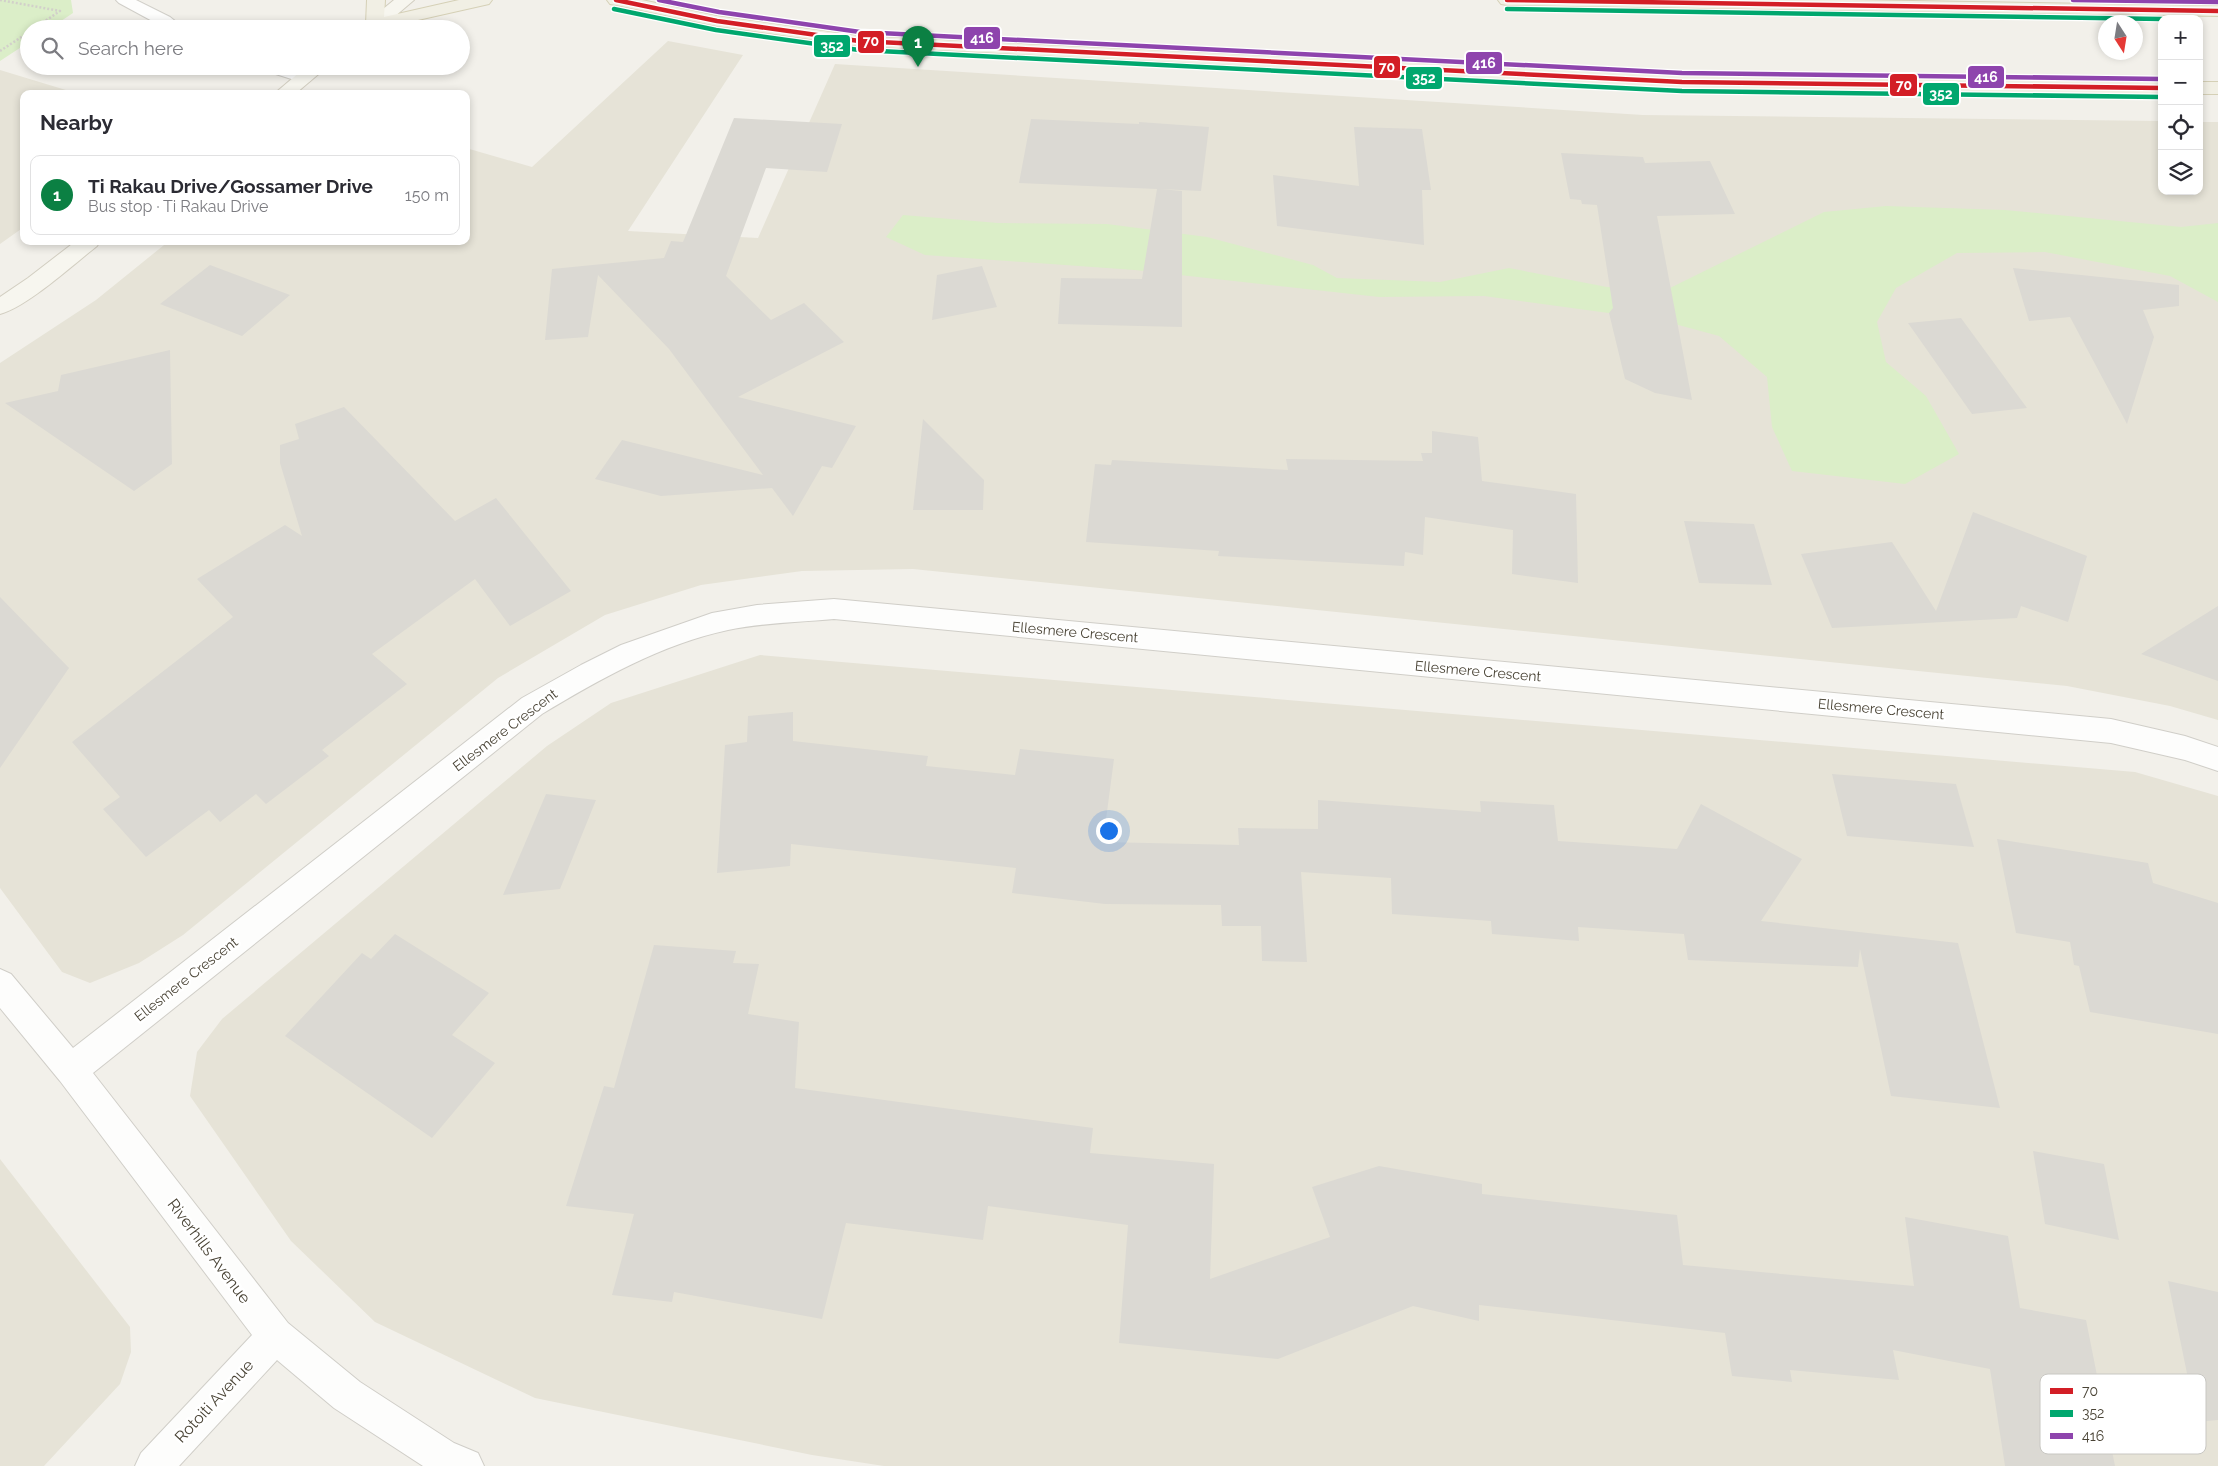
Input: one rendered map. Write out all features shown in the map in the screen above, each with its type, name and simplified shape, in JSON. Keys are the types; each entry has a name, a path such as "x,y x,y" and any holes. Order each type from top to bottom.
{"main road":[{"path":"372,20 376,0"},
{"path":"379,20 405,0"},
{"path":"397,20 483,0"},
{"path":"616,0 717,21 860,41 1673,82 2158,88"},
{"path":"1507,0 2218,11"},
{"path":"288,90 308,75"},
{"path":"2203,88 2218,88"},
{"path":"0,307 36,283 85,245"}],"street":[{"name":"Ellesmere Crescent","path":"71,1070 532,706 581,676 618,657 658,640 729,620 782,612 844,610 2111,731 2185,748 2218,759"},
{"name":"Riverhills Avenue","path":"0,984 71,1070 275,1336 347,1395 442,1457 465,1466"},
{"name":"Rotoiti Avenue","path":"154,1466 275,1336"}],"lane":[{"path":"124,0 165,20"},
{"path":"294,75 304,78"}],"path":[{"path":"0,0 60,11 46,20"},
{"path":"0,51 20,38"}],"shaded area":[{"path":"668,41 743,55 628,231 758,238 835,64 1643,115 2158,121 2158,195 2203,195 2203,122 2218,122 2218,720 2170,706 2067,686 913,569 802,571 701,585 605,615 498,678 183,935 139,963 90,983 62,972 0,888 0,363 96,300 164,245 470,245 470,149 532,167"},
{"path":"0,70 66,90 20,90 20,230 0,244"},
{"path":"760,655 2135,772 2218,796 2218,1466 884,1466 812,1455 535,1398 375,1322 291,1241 190,1096 197,1052 222,1019 547,746 611,703"},
{"path":"0,1159 130,1327 131,1352 120,1384 44,1466 0,1466"}],"green space":[{"path":"0,0 71,0 73,13 62,20 20,20 20,48 0,61"},
{"path":"1886,206 2005,210 2181,227 2218,223 2218,302 2170,276 2045,252 1957,253 1896,288 1877,322 1886,362 1926,396 1959,454 1905,484 1792,471 1772,427 1767,377 1719,336 1660,320 1484,296 1379,297 1135,270 925,255 886,237 903,215 998,223 1107,224 1207,237 1313,265 1337,278 1440,282 1509,268 1607,287 1670,288 1824,212"}],"building":[{"path":"734,118 842,124 827,172 766,168 726,276 771,320 804,303 844,342 738,397 856,426 832,468 822,466 793,516 772,488 661,496 595,479 622,440 763,475 669,349 598,275 588,337 545,340 552,269 664,258 671,241 683,242"},
{"path":"1031,119 1139,124 1139,122 1209,127 1201,191 1160,189 1182,191 1182,327 1058,324 1061,278 1142,279 1157,189 1019,183"},
{"path":"1354,127 1422,129 1431,190 1422,190 1424,245 1277,226 1273,175 1359,186"},
{"path":"1561,153 1643,157 1645,163 1710,161 1735,214 1657,216 1692,400 1655,393 1625,379 1609,313 1613,308 1597,205 1582,204 1581,200 1570,199"},
{"path":"210,265 290,295 242,336 160,304"},
{"path":"982,266 997,307 932,320 937,275"},
{"path":"2013,268 2179,285 2179,306 2143,310 2154,337 2127,424 2070,317 2029,321"},
{"path":"1961,318 2027,408 1972,414 1908,323"},
{"path":"170,350 172,464 134,491 5,403 58,391 61,375"},
{"path":"344,407 455,521 496,498 571,591 510,626 475,579 372,654 407,684 322,750 329,756 266,804 256,794 220,822 209,810 146,857 103,809 120,797 72,742 233,617 197,579 285,525 302,536 280,463 280,445 299,439 295,424"},
{"path":"923,419 984,480 983,510 913,510"},
{"path":"1432,431 1478,437 1482,481 1576,494 1578,583 1512,574 1513,530 1425,517 1423,555 1405,552 1404,566 1218,556 1219,551 1086,542 1095,464 1111,465 1112,460 1288,470 1286,459 1423,461 1421,453 1432,453"},
{"path":"1973,512 2087,556 2068,622 2021,606 2017,618 1832,628 1801,554 1892,542 1936,611"},
{"path":"1684,521 1754,524 1772,585 1699,583"},
{"path":"0,597 69,668 0,768"},
{"path":"2218,606 2218,681 2141,654"},
{"path":"793,712 793,741 928,756 926,766 1015,775 1020,749 1114,759 1103,842 1239,845 1238,828 1318,829 1318,800 1481,812 1480,801 1554,805 1558,841 1677,849 1701,804 1802,859 1761,921 1958,943 2000,1108 1891,1096 1860,949 1858,967 1688,960 1684,934 1578,927 1579,941 1492,934 1491,921 1392,914 1391,878 1301,872 1307,962 1262,961 1261,926 1222,926 1221,905 1105,904 1012,893 1016,868 791,844 790,866 717,873 725,745 747,742 748,716"},
{"path":"1832,774 1956,784 1974,847 1847,836"},
{"path":"546,794 596,800 560,889 503,895"},
{"path":"1997,839 2148,863 2153,883 2218,903 2218,1034 2090,1012 2079,966 2074,965 2070,942 2016,933"},
{"path":"395,934 489,993 452,1035 495,1063 432,1138 285,1036 362,953 371,959"},
{"path":"654,945 736,951 733,963 759,964 748,1014 799,1022 795,1088 1093,1128 1090,1153 1214,1164 1210,1279 1330,1237 1312,1187 1379,1166 1482,1184 1482,1194 1677,1215 1683,1265 1914,1286 1905,1217 2008,1236 2020,1308 2086,1320 2097,1374 2040,1374 2040,1454 2113,1454 2115,1466 2005,1466 1990,1369 1893,1350 1899,1380 1790,1370 1792,1382 1732,1376 1725,1333 1479,1305 1479,1321 1413,1306 1278,1359 1119,1343 1128,1225 988,1206 983,1240 846,1223 822,1319 674,1292 672,1302 612,1295 634,1214 566,1206 604,1086 614,1088"},
{"path":"2033,1151 2104,1164 2119,1240 2045,1224"},
{"path":"2168,1281 2218,1292 2218,1420 2206,1421 2206,1374 2187,1374"}],"transit line":[{"name":"70","path":"616,0 717,21 859,41 1682,82 2158,88"},
{"name":"416","path":"659,0 719,12 860,32 1682,73 2158,79"},
{"name":"70","path":"1507,0 2218,11"},
{"name":"416","path":"2073,0 2218,2"},
{"name":"352","path":"614,9 716,30 859,50 1682,91 2158,97"},
{"name":"352","path":"1507,9 2158,19"}],"place":[{"name":"Ti Rakau Drive/Gossamer Drive","path":"918,67"}]}
